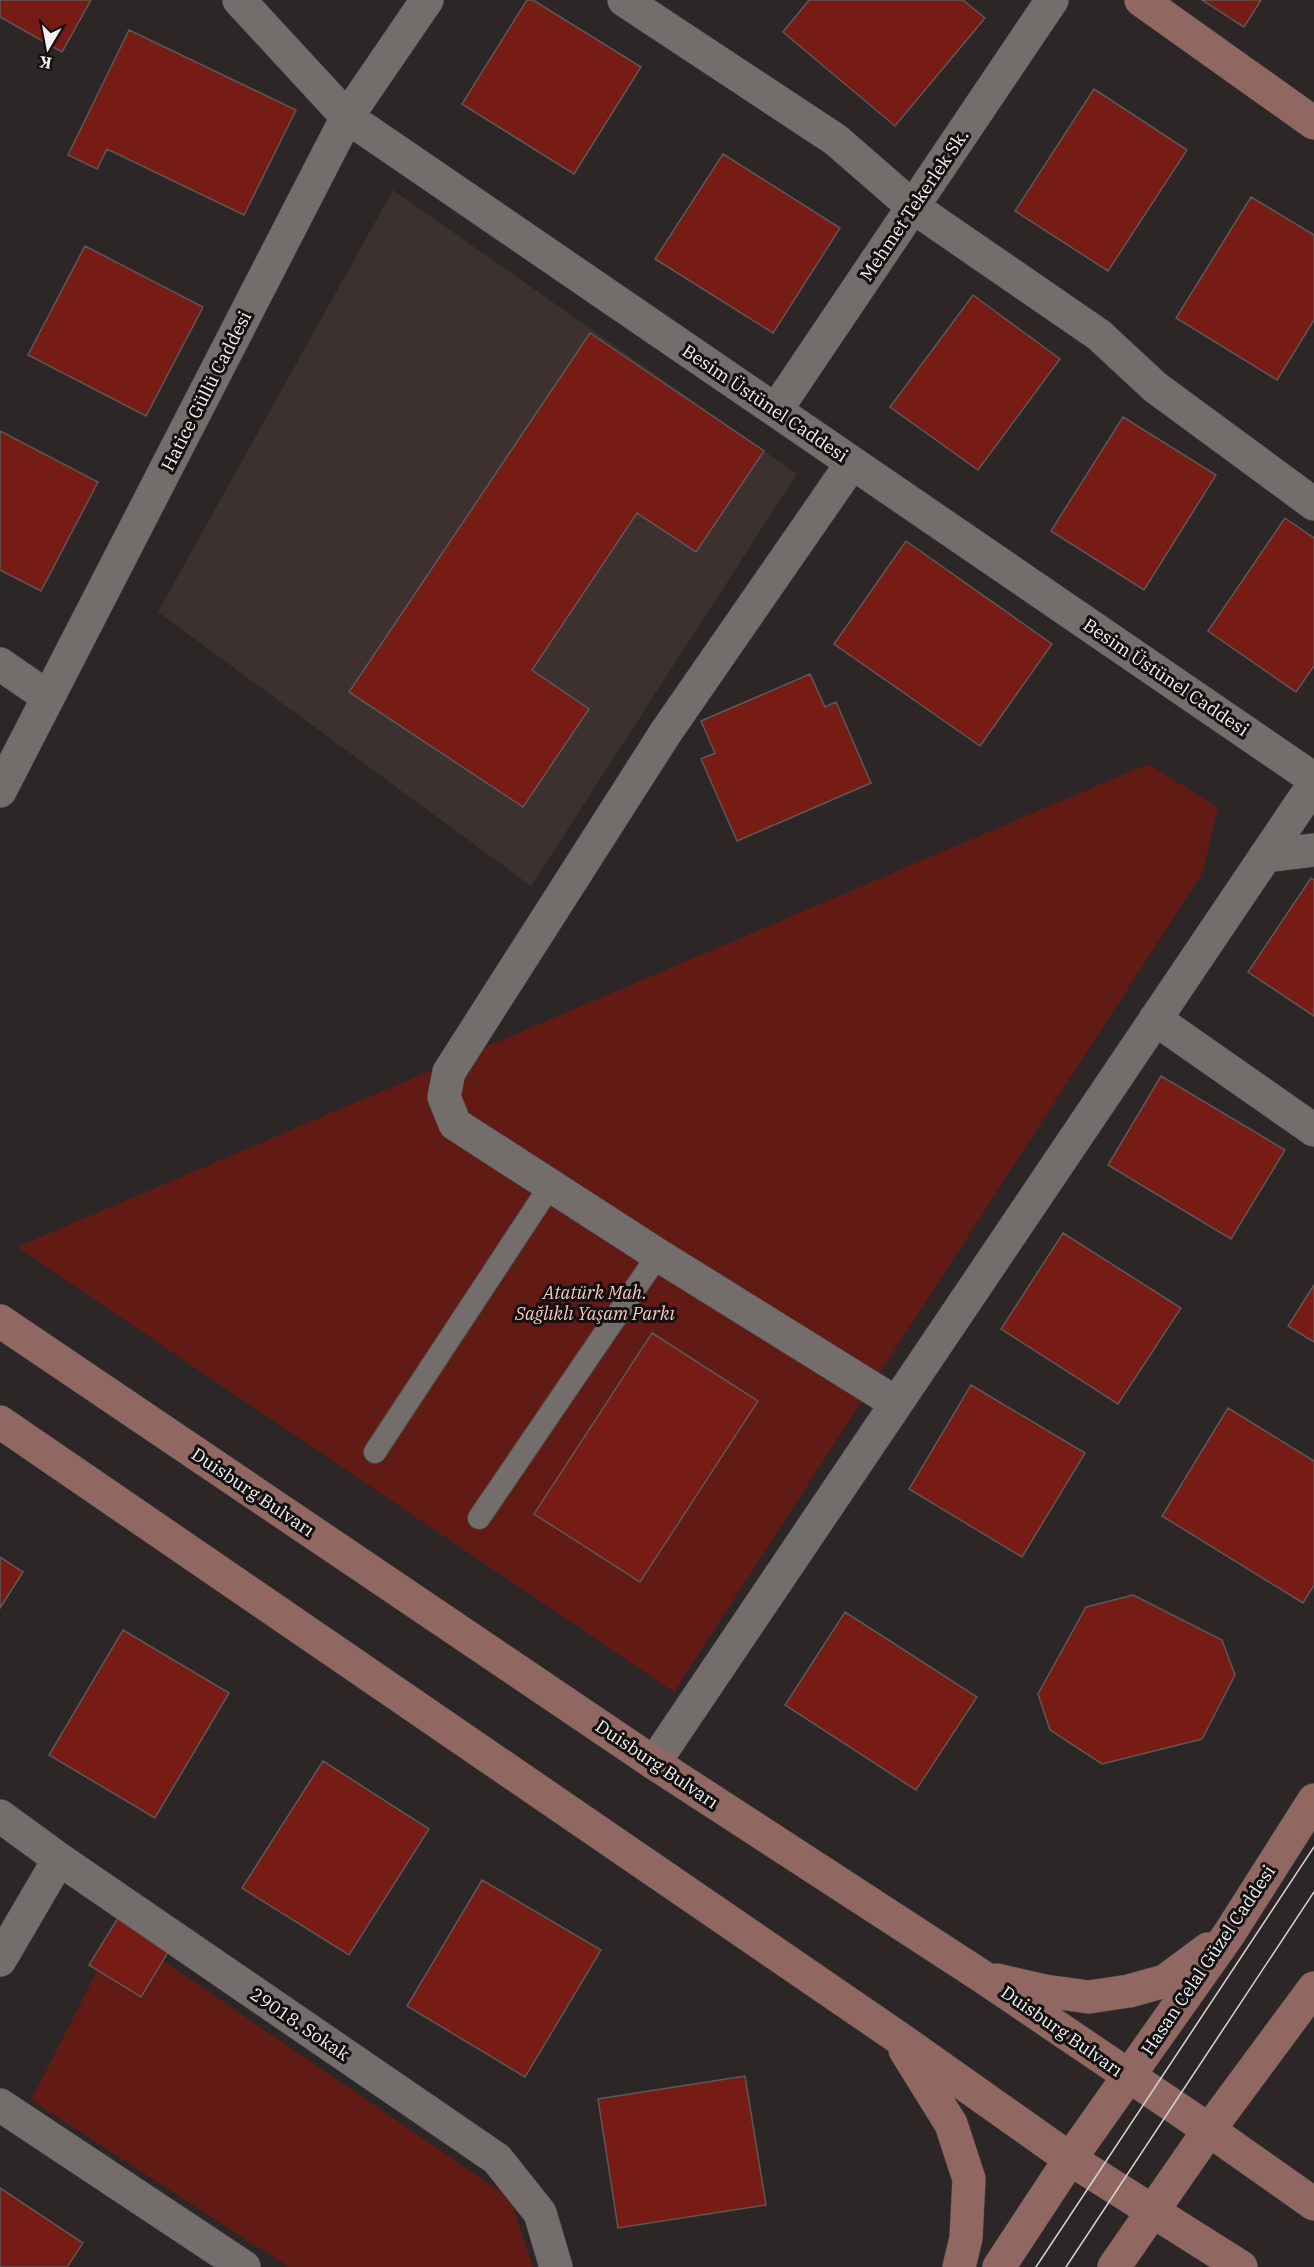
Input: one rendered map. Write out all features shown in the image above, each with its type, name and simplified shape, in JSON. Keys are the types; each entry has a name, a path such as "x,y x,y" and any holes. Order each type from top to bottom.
{"main road":[{"path":"1141,0 1314,123"},
{"name":"Duisburg Bulvarı","path":"0,1322 654,1763 983,1977 1314,2204"},
{"path":"0,1422 896,2036 1070,2159 1241,2267"},
{"name":"Hasan Celal Güzel Caddesi","path":"999,2267 1070,2159 1229,1934 1314,1800"},
{"path":"983,1977 1089,1997 1129,1991 1165,1981 1229,1934"},
{"path":"1114,2267 1209,2130 1314,1988"},
{"path":"896,2036 951,2124 969,2179 966,2238 959,2267"}],"street":[{"name":"Besim Üstünel Caddesi","path":"239,0 347,117 1314,778"},
{"name":"Hatice Güllü Caddesi","path":"0,791 347,117 427,0"},
{"path":"624,0 836,140 913,207 1099,335 1155,387 1314,504"},
{"name":"Mehmet Tekerlek Sk.","path":"776,410 1052,0"},
{"path":"852,463 666,732 449,1072 444,1097 454,1124 658,1255 896,1403"},
{"path":"0,664 48,697"},
{"path":"654,1763 1314,784"},
{"path":"1265,856 1314,850"},
{"path":"1155,1019 1314,1130"},
{"name":"29018. Sokak","path":"0,1815 59,1859 497,2159 540,2213 556,2267"},
{"path":"0,1960 59,1859"},
{"path":"0,2105 244,2267"}],"lane":[{"path":"375,1452 550,1186"},
{"path":"479,1518 658,1255"}],"shaded area":[{"path":"393,190 797,474 531,886 158,612"}],"green space":[{"name":"Atatürk Mah. Sağlıklı Yaşam Parkı","path":"1148,764 1218,807 1203,872 674,1692 17,1247"},
{"path":"118,1930 510,2198 533,2267 289,2267 31,2100"}],"building":[{"path":"0,0 91,0 62,52 0,17"},
{"path":"527,0 533,0 641,67 574,174 462,104"},
{"path":"809,0 963,0 985,18 895,126 783,32"},
{"path":"1202,0 1261,0 1244,27"},
{"path":"129,30 296,110 244,215 107,149 97,169 68,155"},
{"path":"1094,89 1187,150 1108,271 1015,211"},
{"path":"723,154 840,228 773,333 655,259"},
{"path":"1251,197 1314,235 1314,320 1277,380 1176,318"},
{"path":"85,246 203,307 146,416 28,355"},
{"path":"973,295 1060,359 978,470 890,407"},
{"path":"590,333 764,451 696,552 637,513 532,670 589,709 523,807 349,692"},
{"path":"1123,417 1216,475 1144,590 1051,531"},
{"path":"0,431 98,482 41,591 0,570"},
{"path":"1285,518 1314,538 1314,666 1296,692 1208,631"},
{"path":"906,541 1052,644 980,746 834,644"},
{"path":"810,674 825,707 836,702 871,783 737,841 701,759 715,753 701,721"},
{"path":"1311,878 1314,880 1314,1016 1248,972"},
{"path":"1161,1076 1285,1150 1231,1239 1108,1165"},
{"path":"1063,1233 1181,1308 1118,1404 1001,1329"},
{"path":"1314,1285 1314,1342 1288,1326"},
{"path":"652,1333 758,1401 640,1582 534,1514"},
{"path":"971,1385 1085,1453 1022,1557 909,1489"},
{"path":"1228,1408 1314,1461 1314,1585 1303,1603 1162,1516"},
{"path":"0,1557 23,1572 0,1608"},
{"path":"1133,1595 1222,1640 1235,1675 1202,1739 1102,1764 1050,1730 1038,1694 1086,1607"},
{"path":"845,1612 977,1697 916,1790 785,1705"},
{"path":"123,1630 229,1693 155,1818 49,1755"},
{"path":"323,1761 429,1829 349,1955 242,1888"},
{"path":"482,1880 601,1950 525,2077 407,2006"},
{"path":"118,1918 170,1949 141,1997 89,1965"},
{"path":"745,2076 766,2205 618,2228 598,2099"},
{"path":"0,2188 83,2243 67,2267 0,2267"}],"tram line":[{"path":"1036,2267 1314,1847"},
{"path":"1066,2267 1314,1892"}]}
